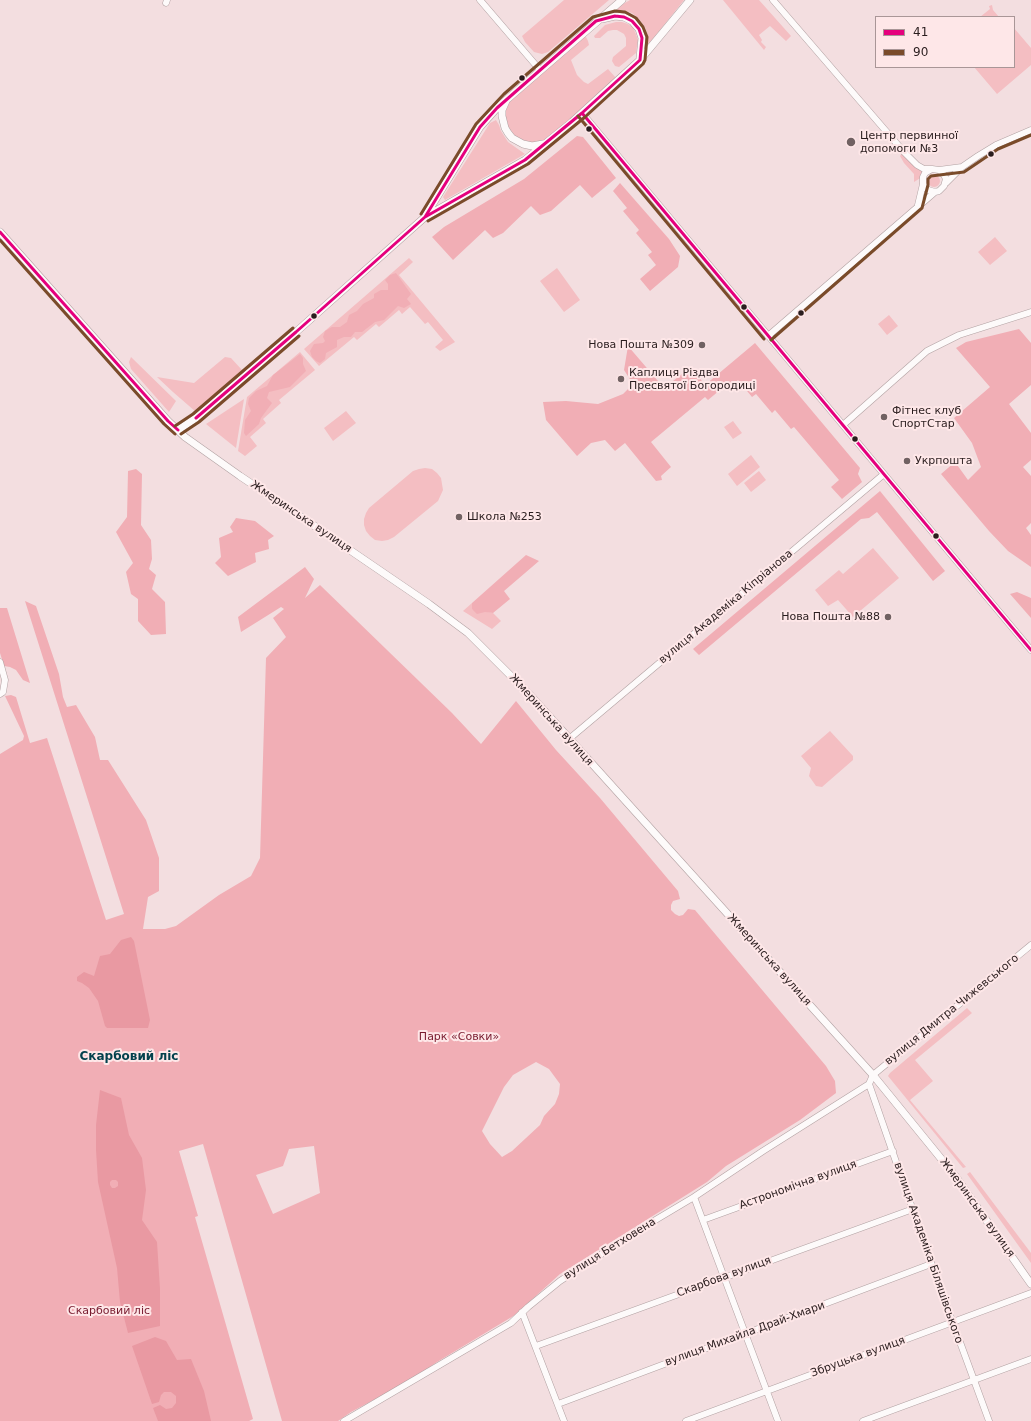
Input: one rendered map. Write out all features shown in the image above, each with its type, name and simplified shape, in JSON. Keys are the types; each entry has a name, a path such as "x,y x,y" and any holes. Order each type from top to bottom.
{"main road":[{"path":"425,217 480,127 497,108 622,0"},
{"path":"178,430 196,418 296,332 425,217 525,160 582,113 640,60 690,0"},
{"path":"596,22 615,16 624,17 632,21 639,29 642,38 640,60"},
{"path":"507,98 502,110 502,116 505,128 512,138 529,146 535,146 547,142"},
{"name":"Жмеринська вулиця","path":"0,232 168,421 197,447 429,604 468,633 530,695 873,1075 962,1186 1031,1284"}],"street":[{"path":"480,0 540,70"},
{"path":"773,0 904,152 917,165 924,169 939,170 962,167"},
{"path":"582,113 1031,650"},
{"path":"768,336 918,205 935,192 942,189 962,167 996,145 1031,130"},
{"path":"918,205 925,173 932,169"},
{"path":"939,170 944,175 946,183"},
{"path":"923,184 928,190 935,192"},
{"path":"843,425 927,351 960,335 1031,312"},
{"name":"вулиця Академіка Кіпріанова","path":"569,739 884,474"},
{"path":"0,662 5,680 3,692 0,694"},
{"name":"вулиця Дмитра Чижевського","path":"873,1075 1031,944"},
{"path":"869,1084 873,1075"},
{"name":"вулиця Академіка Біляшівського","path":"869,1084 952,1322 989,1421"},
{"name":"вулиця Бетховена","path":"344,1421 511,1323 560,1281 637,1231 694,1198 869,1084"},
{"name":"Астрономічна вулиця","path":"703,1220 893,1151"},
{"path":"694,1198 778,1421"},
{"name":"Скарбова вулиця","path":"536,1346 913,1209"},
{"name":"вулиця Михайла Драй-Хмари","path":"558,1404 932,1264"},
{"name":"Збруцька вулиця","path":"686,1421 1031,1293"},
{"path":"522,1312 564,1421"},
{"path":"863,1421 1031,1359"}],"shaded area":[{"path":"564,0 609,0 548,52 542,54 534,52 522,36"},
{"path":"630,0 684,0 648,45 648,36 645,27 639,19 632,13 623,10 613,10"},
{"path":"723,0 759,0 791,36 786,41 770,26 759,35 762,40 761,42 766,47 764,50"},
{"path":"992,5 993,10 998,16 981,16 990,9 989,6"},
{"path":"616,22 628,24 633,28 638,40 636,53 619,67 615,66 612,61 613,57 626,46 626,38 624,34 617,30 613,30 608,31 600,38 595,38 594,36 605,25"},
{"path":"1015,29 1031,48 1031,65 997,94 975,68 1015,68"},
{"path":"582,37 586,37 589,45 571,60 577,75 588,84 608,69 616,78 545,141 535,143 526,142 514,136 509,129 505,114 506,106 510,99"},
{"path":"496,120 508,142 525,154 445,200 443,197 490,123"},
{"path":"903,152 923,170 922,177 914,182 914,174 900,156"},
{"path":"936,175 939,176 939,186 932,187 929,186 928,179 929,176"},
{"path":"995,237 1007,251 990,265 978,252"},
{"path":"409,258 413,262 399,275 455,342 440,351 435,347 443,340 428,322 425,324 410,307 402,314 399,310 379,327 376,324 357,340 354,337 319,366 304,349"},
{"path":"557,268 580,300 564,312 540,281"},
{"path":"889,315 898,326 887,335 878,324"},
{"path":"300,352 315,370 279,400 281,403 263,419 266,423 250,437 257,446 245,456 238,451 247,397"},
{"path":"131,357 176,401 169,412 131,369 129,362"},
{"path":"225,357 231,358 242,370 196,412 157,377 194,383"},
{"path":"244,399 236,448 206,424"},
{"path":"346,411 356,423 333,441 324,428"},
{"path":"733,421 742,433 733,439 724,427"},
{"path":"751,455 760,467 737,486 728,474"},
{"path":"425,468 432,469 441,478 443,490 438,501 394,537 382,541 375,540 366,531 364,525 364,519 369,508 413,471"},
{"path":"759,471 766,480 751,492 744,483"},
{"path":"873,548 899,578 853,617 838,600 828,606 815,590 839,570 843,574"},
{"path":"472,603 472,609 493,613 501,621 492,629 463,611"},
{"path":"830,731 853,756 853,760 822,787 816,786 809,776 811,768 801,756"},
{"path":"131,937 134,941 150,1020 148,1028 107,1028 105,1026 98,1001 89,988 77,981 77,977 84,972 94,976 100,956 110,954 121,940"},
{"path":"967,1008 972,1013 915,1060 933,1081 910,1100 966,1167 963,1168 888,1076"},
{"path":"100,1090 121,1098 129,1135 142,1158 146,1190 142,1220 157,1242 160,1289 160,1326 128,1333 120,1302 117,1268 98,1182 96,1125","holes":["112,1180 116,1180 118,1182 118,1186 112,1188 110,1182"]},
{"path":"970,1172 1031,1253 1031,1263 967,1174"},
{"path":"155,1337 166,1341 177,1360 191,1359 204,1391 211,1421 158,1421 153,1408 160,1405 166,1409 172,1408 176,1403 176,1396 171,1392 164,1392 161,1395 159,1402 152,1404 132,1346"}],"green space":[{"path":"577,136 583,137 616,178 592,198 580,185 551,211 540,215 531,206 503,233 493,238 485,230 453,260 432,237 444,227 524,179"},
{"path":"620,183 669,239 680,256 678,267 650,291 640,279 656,265 648,255 652,252 636,233 639,230 623,211 627,208 613,191"},
{"path":"396,273 411,294 407,299 411,304 404,308 398,306 384,320 375,322 362,332 355,332 351,337 344,337 337,340 337,347 326,353 325,359 320,363 316,361 312,357 310,351 314,344 323,343 325,341 323,337 325,331 332,327 340,327 347,322 349,315 357,311 363,304 374,298 374,294 381,290 388,290 388,284 385,280 390,275"},
{"path":"1019,329 1031,343 1031,385 1009,404 1031,433 1031,460 1023,467 1031,476 1031,523 1026,528 1031,535 1031,567 1008,551 989,531 941,474 955,462 968,480 981,467 972,443 954,418 990,387 956,348 966,342"},
{"path":"755,343 860,468 858,474 862,482 842,499 831,487 839,480 794,427 791,429 775,410 772,413 756,394 752,397 738,380 729,388 726,385 708,400 705,397 651,442 671,467 661,476 662,480 656,481 625,443 615,451 605,440 591,443 577,456 546,420 543,402 566,401 598,404 623,394 633,384 624,370 628,346 664,388 691,367 705,385"},
{"path":"300,354 303,358 303,364 306,371 290,387 269,392 267,398 272,403 261,418 259,424 246,436 244,433 245,420 251,411 248,404 249,398 256,391 267,386 273,375"},
{"path":"136,469 142,474 141,525 151,540 152,559 149,569 156,575 152,589 165,602 166,634 151,635 138,621 138,599 131,594 126,572 133,563 116,532 127,517 128,471"},
{"path":"880,491 945,571 933,581 877,512 869,518 861,519 699,655 693,649"},
{"path":"236,518 255,521 274,536 268,540 269,549 255,553 256,562 228,576 215,563 221,557 219,538 233,532 230,527"},
{"path":"526,555 539,561 504,591 510,599 493,613 485,612 477,614 472,609 472,603"},
{"name":"Парк «Совки»","path":"305,567 314,579 305,598 320,585 452,713 481,744 516,701 556,750 600,798 678,891 680,899 673,901 671,910 679,916 683,915 688,909 695,910 826,1066 835,1081 836,1093 800,1120 726,1166 707,1182 560,1274 515,1315 437,1362 413,1379 351,1412 338,1421 282,1421 203,1144 179,1151 198,1216 195,1217 253,1419 249,1421 0,1421 0,754 23,740 24,736 5,696 11,695 16,697 30,743 47,738 106,920 124,914 25,601 36,606 59,674 63,697 67,707 76,705 95,737 100,760 108,760 146,820 159,858 159,891 148,897 143,929 165,929 176,926 219,895 251,876 260,858 266,658 286,637 273,618 284,609 281,607 241,632 238,617","holes":["536,1062 549,1069 560,1084 559,1094 555,1104 544,1116 540,1125 512,1151 502,1157 490,1144 482,1131 504,1087 513,1075","314,1146 320,1193 273,1214 256,1175 283,1166 289,1149"]},
{"path":"1017,592 1031,598 1031,618 1010,594"},
{"path":"0,608 7,608 30,683 23,680 16,670 4,666 0,653"}],"transit line":[{"name":"90","path":"421,214 476,124 504,94 593,17 615,11 625,12 636,18 643,27 647,37 645,60 643,64 585,117 528,164 428,221"},
{"name":"41","path":"615,16 624,17 632,21 639,29 642,38 640,60 582,113 525,160 425,217 480,127 497,108 596,21 615,16"},
{"name":"41","path":"582,113 1031,650"},
{"name":"90","path":"578,116 764,339"},
{"name":"90","path":"771,340 922,208 928,185 928,179 931,176 964,172 998,149 1031,135"},
{"name":"41","path":"296,332 425,217"},
{"name":"41","path":"296,332 425,217"},
{"name":"41","path":"0,232 168,421 178,430"},
{"name":"90","path":"0,240 164,424 175,434"},
{"name":"90","path":"175,426 193,414 293,328"},
{"name":"41","path":"196,418 296,332"},
{"name":"41","path":"196,418 296,332"},
{"name":"90","path":"181,434 199,422 299,336"}],"place":[{"name":"Центр первинної допомоги №3","path":"851,142"},
{"name":"Нова Пошта №309","path":"702,345"},
{"name":"Каплиця Різдва Пресвятої Богородиці","path":"621,379"},
{"name":"Фітнес клуб СпортСтар","path":"884,417"},
{"name":"Укрпошта","path":"907,461"},
{"name":"Школа №253","path":"459,517"},
{"name":"Нова Пошта №88","path":"888,617"}],"district":[{"name":"Скарбовий ліс","path":"129,1057"}]}
